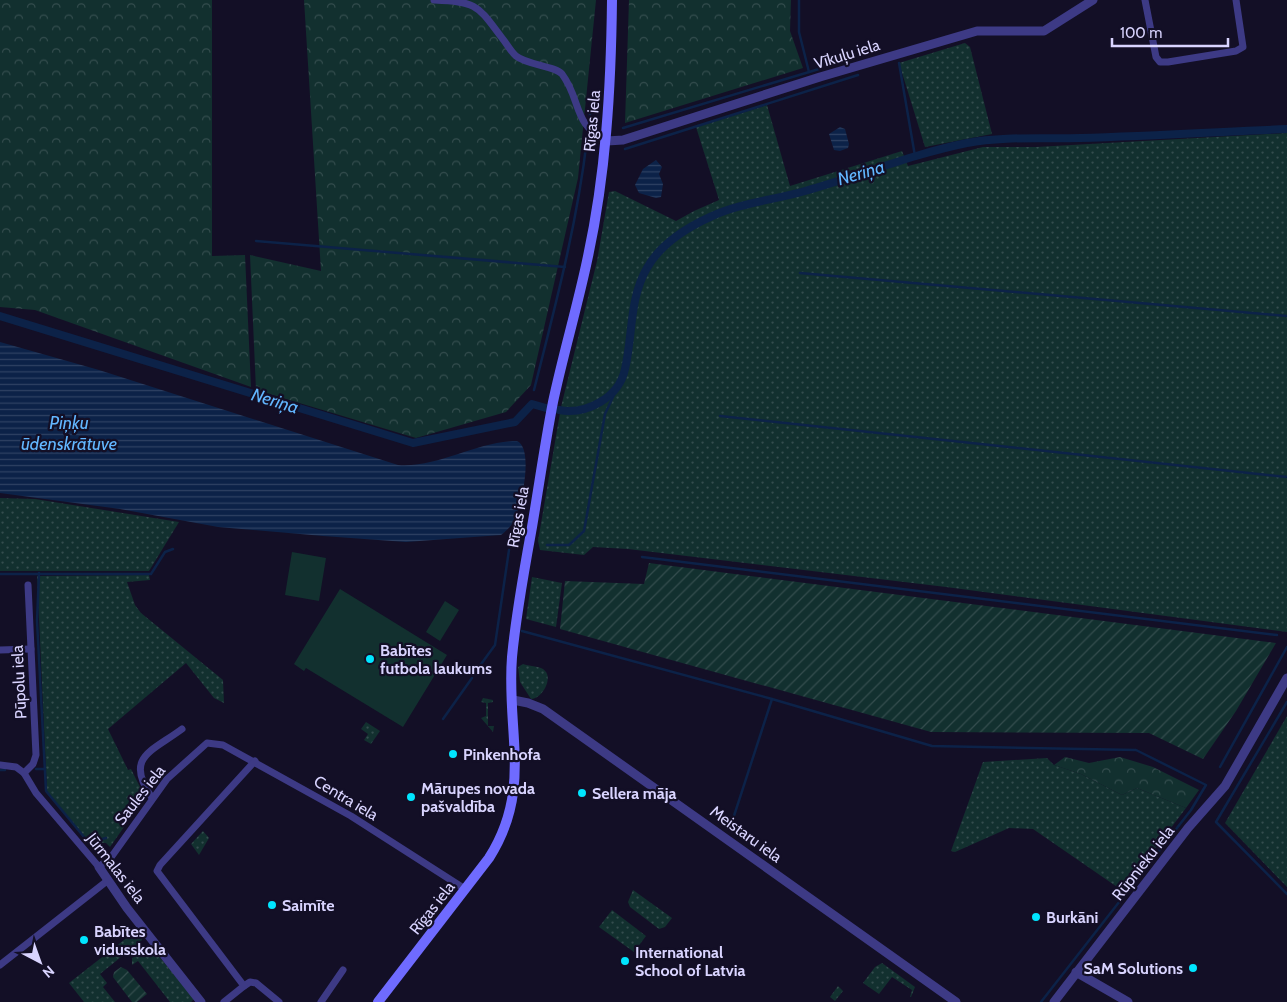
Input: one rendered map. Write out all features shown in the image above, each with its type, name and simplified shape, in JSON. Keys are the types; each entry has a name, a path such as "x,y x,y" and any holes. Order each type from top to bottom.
{"main road":[{"name":"Rīgas iela","path":"378,1002 498,845 514,802 516,765 512,660 516,618 554,401 587,261 607,141 612,0"}],"street":[{"path":"434,0 463,2 481,10 517,57 560,72 572,88 580,115 592,134 607,141"},
{"name":"Vīkuļu iela","path":"607,141 623,140 820,77 977,31 1044,31 1093,0"},
{"path":"1145,0 1156,57 1160,62 1236,51 1243,47 1236,0"},
{"name":"Pūpolu iela","path":"24,773 33,764 36,754 28,585"},
{"path":"0,650 31,649"},
{"name":"Rūpnieku iela","path":"1054,1002 1188,828 1202,815 1225,786 1287,678"},
{"name":"Meistaru iela","path":"513,700 543,709 956,1002"},
{"path":"152,798 142,783 138,768 144,756 182,728"},
{"name":"Centra iela","path":"207,744 229,747 254,761 351,816 465,889"},
{"name":"Saules iela","path":"100,868 112,856 167,779 207,744"},
{"path":"244,986 157,871 160,865 254,761"},
{"path":"0,764 16,766 24,773"},
{"name":"Jūrmalas iela","path":"24,773 36,793 100,868 107,881 201,1002"},
{"path":"0,965 107,881"},
{"path":"321,1002 343,970"},
{"path":"1076,972 1128,1002"},
{"path":"224,1002 250,982 256,983 279,1002"}],"green space":[{"path":"0,0 212,0 212,256 245,255 251,387 35,310 0,307"},
{"path":"304,0 596,0 578,178 531,385 506,412 416,438 256,390 250,255 321,271"},
{"path":"629,0 791,0 790,31 803,68 625,123"},
{"path":"965,43 970,47 992,134 925,147 899,63"},
{"path":"767,105 790,186 902,151 908,166 983,147 1036,147 1287,133 1287,632 946,587 628,549 593,547 584,555 540,550 538,541 561,407 597,261 609,192 615,191 676,221 719,200 696,127"},
{"path":"0,498 35,499 179,522 149,571 0,571"},
{"path":"292,552 326,558 319,601 285,595"},
{"path":"649,563 1276,643 1236,711 1203,759 1149,733 931,732 560,629 565,581 644,584"},
{"path":"149,575 150,580 127,582 135,605 141,613 223,680 224,703 214,698 186,663 108,729 128,770 131,769 145,797 110,847 106,843 87,842 47,791 37,576"},
{"path":"532,577 562,583 556,627 526,619"},
{"name":"Babītes futbola laukums","path":"340,589 447,655 403,727 306,668 304,671 294,664"},
{"path":"445,601 459,610 440,641 426,632"},
{"path":"523,664 543,669 548,677 543,692 535,698 531,699 520,682 518,667"},
{"path":"483,698 493,700 493,702 488,703 488,726 494,726 493,732 481,718 486,716 486,703 481,702"},
{"path":"1287,716 1287,887 1225,823"},
{"path":"366,722 380,731 371,744 364,740 368,734 361,729"},
{"path":"1065,757 1089,763 1120,757 1153,767 1199,790 1186,808 1137,788 1122,795 1081,774 1054,765"},
{"path":"1047,758 1054,765 1081,774 1122,795 1137,788 1186,808 1123,891 1033,829 1009,828 955,852 951,851 983,762"},
{"path":"203,831 209,838 199,855 191,844"},
{"path":"633,890 672,918 665,927 659,929 630,907 628,902"},
{"path":"612,910 646,936 634,952 599,927"},
{"path":"138,929 142,935 142,940 100,974 107,983 103,987 115,1002 84,1002 69,983"},
{"path":"146,947 153,949 194,999 191,1002 170,1002 138,961 132,965 132,958"},
{"path":"882,963 915,987 911,997 912,990 892,977 879,994 863,983 875,967"},
{"path":"121,967 127,970 147,994 137,1002 132,1002 113,977 114,972"},
{"path":"838,986 843,991 835,1001 830,997"}],"water":[{"path":"840,127 845,129 849,144 848,148 840,151 834,150 829,134"},
{"path":"656,160 662,167 659,174 663,184 661,197 656,198 639,193 635,185 643,169"},
{"name":"Piņķu ūdenskrātuve","path":"0,342 99,370 398,465 428,463 487,445 517,441 522,446 525,454 526,465 523,491 517,513 512,525 501,535 406,542 218,527 120,509 0,493"}],"waterway":[{"path":"799,0 799,32 809,72"},
{"path":"899,63 915,156"},
{"path":"623,128 819,69"},
{"path":"625,149 858,75"},
{"path":"589,125 591,104"},
{"name":"Neriņa","path":"559,410 580,410 590,407 609,396 616,388 622,379 625,369 634,305 641,280 647,268 659,252 674,238 692,226 721,212 805,191 926,153 967,143 1009,139 1080,138 1287,129"},
{"path":"534,390 571,234 587,139"},
{"path":"256,241 565,267"},
{"path":"800,273 1287,316"},
{"name":"Neriņa","path":"0,316 413,443 515,422 532,404 546,408"},
{"path":"547,545 569,545 584,531 605,414 619,384"},
{"path":"720,416 1287,477"},
{"path":"0,574 151,574 165,552 173,549"},
{"path":"476,671 495,645 509,550"},
{"path":"642,557 1277,635"},
{"path":"39,573 37,621 46,791 89,843 106,838"},
{"path":"522,631 772,699 932,746 1136,750 1206,785 1191,810 1041,1002"},
{"path":"1220,767 1287,647"},
{"path":"443,719 472,678"},
{"path":"732,822 772,699"},
{"path":"1287,702 1216,822 1287,894"},
{"path":"36,769 45,769"},
{"path":"0,770 5,770"}],"place":[{"name":"Babītes futbola laukums","path":"370,659"},
{"name":"Pinkenhofa","path":"453,754"},
{"name":"Sellera māja","path":"582,793"},
{"name":"Mārupes novada pašvaldība","path":"411,797"},
{"name":"Saimīte","path":"272,905"},
{"name":"Burkāni","path":"1036,917"},
{"name":"Babītes vidusskola","path":"84,940"},
{"name":"International School of Latvia","path":"625,961"},
{"name":"SaM Solutions","path":"1193,968"}]}
